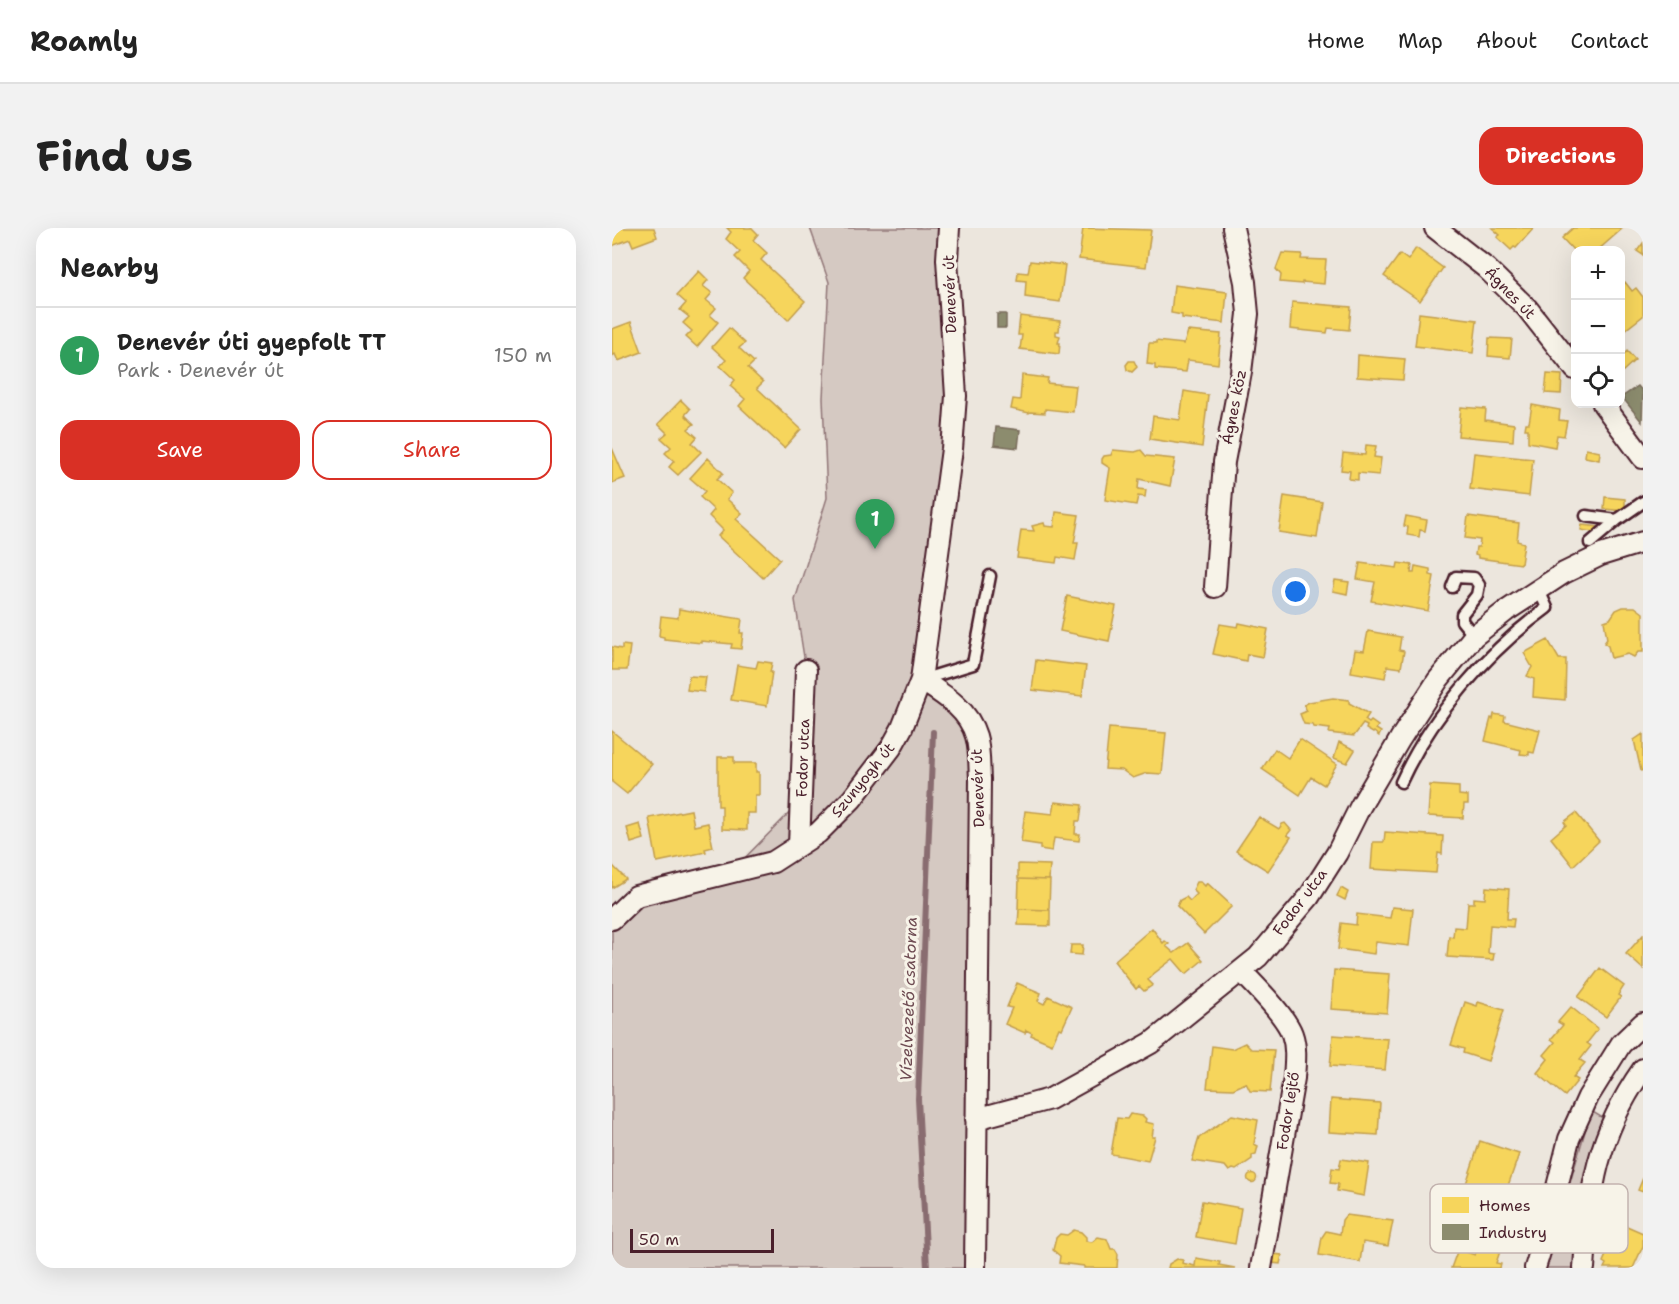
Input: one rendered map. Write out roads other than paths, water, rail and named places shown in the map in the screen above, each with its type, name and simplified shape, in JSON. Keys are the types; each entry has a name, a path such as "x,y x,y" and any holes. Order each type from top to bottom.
{"street":[{"name":"Denevér út","path":"950,228 947,259 956,396 954,427 921,680 951,700 968,717 977,738 980,779 975,1268"},
{"name":"Ágnes köz","path":"1215,586 1224,462 1241,372 1248,314 1245,282 1233,228"},
{"name":"Ágnes út","path":"1435,228 1486,268 1527,308 1571,364"},
{"path":"1606,408 1643,458"},
{"name":"Fodor utca","path":"976,1119 1050,1099 1151,1043 1258,957 1309,897 1400,739 1438,680 1474,636 1538,588 1564,573 1601,555 1643,542"},
{"name":"Fodor utca","path":"799,845 806,670"},
{"name":"Szunyogh út","path":"612,919 636,896 773,862 818,833 852,799 891,748 902,728 921,680"},
{"name":"Fodor lejtő","path":"1241,970 1260,990 1292,1033 1296,1054 1294,1078 1261,1268"},
{"path":"1558,1184 1569,1139 1588,1097 1621,1044 1643,1023"},
{"path":"1593,1184 1612,1122 1628,1091 1643,1069"},
{"path":"1535,1268 1540,1253"},
{"path":"1584,1268 1585,1253"}],"lane":[{"path":"1590,543 1643,502"},
{"path":"1586,516 1617,520"},
{"path":"921,680 974,663 990,576"},
{"path":"1452,587 1456,577 1464,576 1474,578 1479,585 1477,595 1462,614 1462,621 1474,636"},
{"path":"1401,782 1426,739 1477,669 1521,627 1547,608 1538,588"}],"waterway":[{"name":"Vízelvezető csatorna","path":"927,1268 918,1099 933,732"}],"place":[{"name":"Denevér úti gyepfolt TT","path":"875,549"}]}
